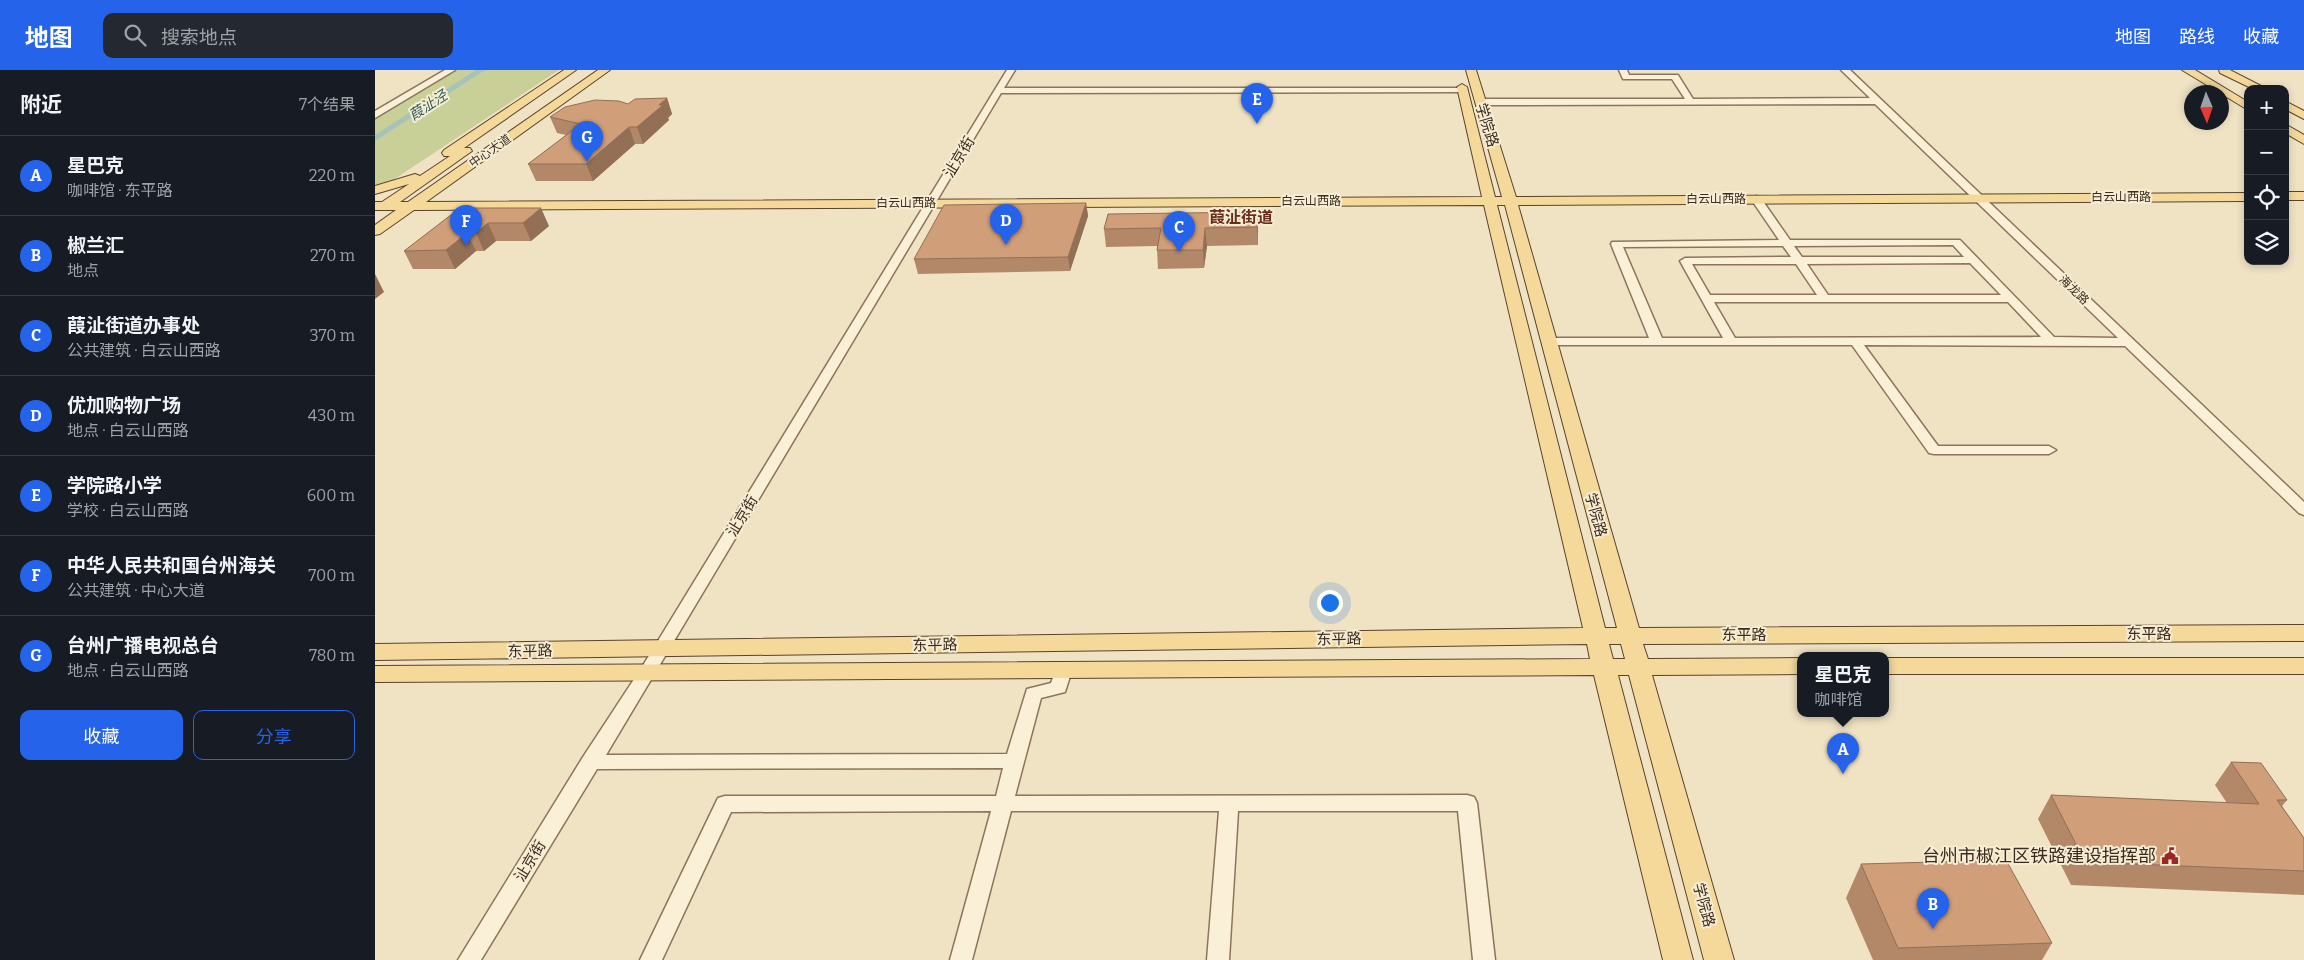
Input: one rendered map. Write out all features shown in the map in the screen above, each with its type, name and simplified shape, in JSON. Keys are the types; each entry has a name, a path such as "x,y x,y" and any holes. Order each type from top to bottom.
{"main road":[{"path":"405,182 571,70"},
{"name":"中心大道","path":"381,205 440,169 585,70"},
{"name":"中心大道","path":"375,232 605,70"},
{"path":"462,186 616,70"},
{"name":"学院路","path":"1458,70 1463,90 1549,342 1719,960"},
{"name":"学院路","path":"1471,70 1480,102 1499,197 1596,636 1678,960"},
{"path":"2187,70 2244,105"},
{"path":"2201,70 2244,99"},
{"path":"2223,70 2245,85"},
{"path":"2223,70 2254,85"},
{"path":"2289,107 2304,116"},
{"path":"2289,114 2304,123"},
{"path":"2289,130 2304,140"},
{"path":"462,186 468,167"},
{"name":"中心大道","path":"375,190 405,182 440,169"},
{"name":"白云山西路","path":"462,186 526,198"},
{"name":"白云山西路","path":"1499,197 1756,198 2244,192"},
{"path":"2289,192 2304,192"},
{"name":"白云山西路","path":"381,205 526,198 934,199 1975,195 2244,197"},
{"path":"2289,196 2304,196"},
{"name":"白云山西路","path":"417,202 510,205 934,199"},
{"path":"375,238 417,220 463,209 510,205"},
{"path":"375,243 396,228"},
{"name":"东平路","path":"375,652 1596,636 2304,633"},
{"name":"东平路","path":"375,674 1797,666"},
{"path":"1889,666 2304,666"}],"street":[{"path":"375,114 451,70"},
{"name":"沚京街","path":"469,960 648,671 1011,70"},
{"path":"1623,70 1627,77 1675,77 1690,102"},
{"name":"海龙路","path":"1845,70 2304,510"},
{"path":"999,91 1463,90"},
{"path":"1480,102 1877,101"},
{"path":"1756,198 1824,297"},
{"path":"1657,342 1616,244 1956,242 2051,341"},
{"path":"1731,342 1685,261 1973,260"},
{"path":"1705,298 2011,299"},
{"path":"1855,341 1934,450 2049,450"},
{"path":"1549,342 2129,342"},
{"path":"961,960 1033,694 1059,687 1063,670"},
{"path":"590,762 1015,761"},
{"path":"651,960 725,804 1467,803 1484,960"},
{"path":"1218,960 1229,804"}],"green space":[{"path":"451,70 559,70 375,192 375,115"}],"building":[{"path":"667,98 659,105 663,105 637,127 629,127 586,164 528,164 581,124 550,117 565,107 595,100 619,101 628,104 635,99"},
{"path":"1086,203 1068,257 914,259 944,205"},
{"path":"460,208 541,208 523,223 488,223 476,233 467,233 446,250 404,251"},
{"path":"1257,212 1257,227 1205,228 1203,250 1157,250 1161,228 1104,229 1108,214"},
{"path":"2231,762 2261,763 2287,800 2277,800 2304,838 2304,871 2085,862 2051,795 2259,804"},
{"path":"2006,860 2052,943 1898,948 1861,864"}],"waterway":[{"name":"葭沚泾","path":"375,139 481,70"}],"place":[{"name":"学院路小学","path":"1257,124"},
{"name":"台州广播电视总台","path":"587,162"},
{"name":"优加购物广场","path":"1006,245"},
{"name":"中华人民共和国台州海关","path":"466,246"},
{"name":"葭沚街道办事处","path":"1179,252"},
{"name":"星巴克","path":"1843,774"},
{"name":"台州市椒江区铁路建设指挥部","path":"2170,856"},
{"name":"椒兰汇","path":"1933,929"}],"district":[{"name":"葭沚街道","path":"1241,217"}]}
